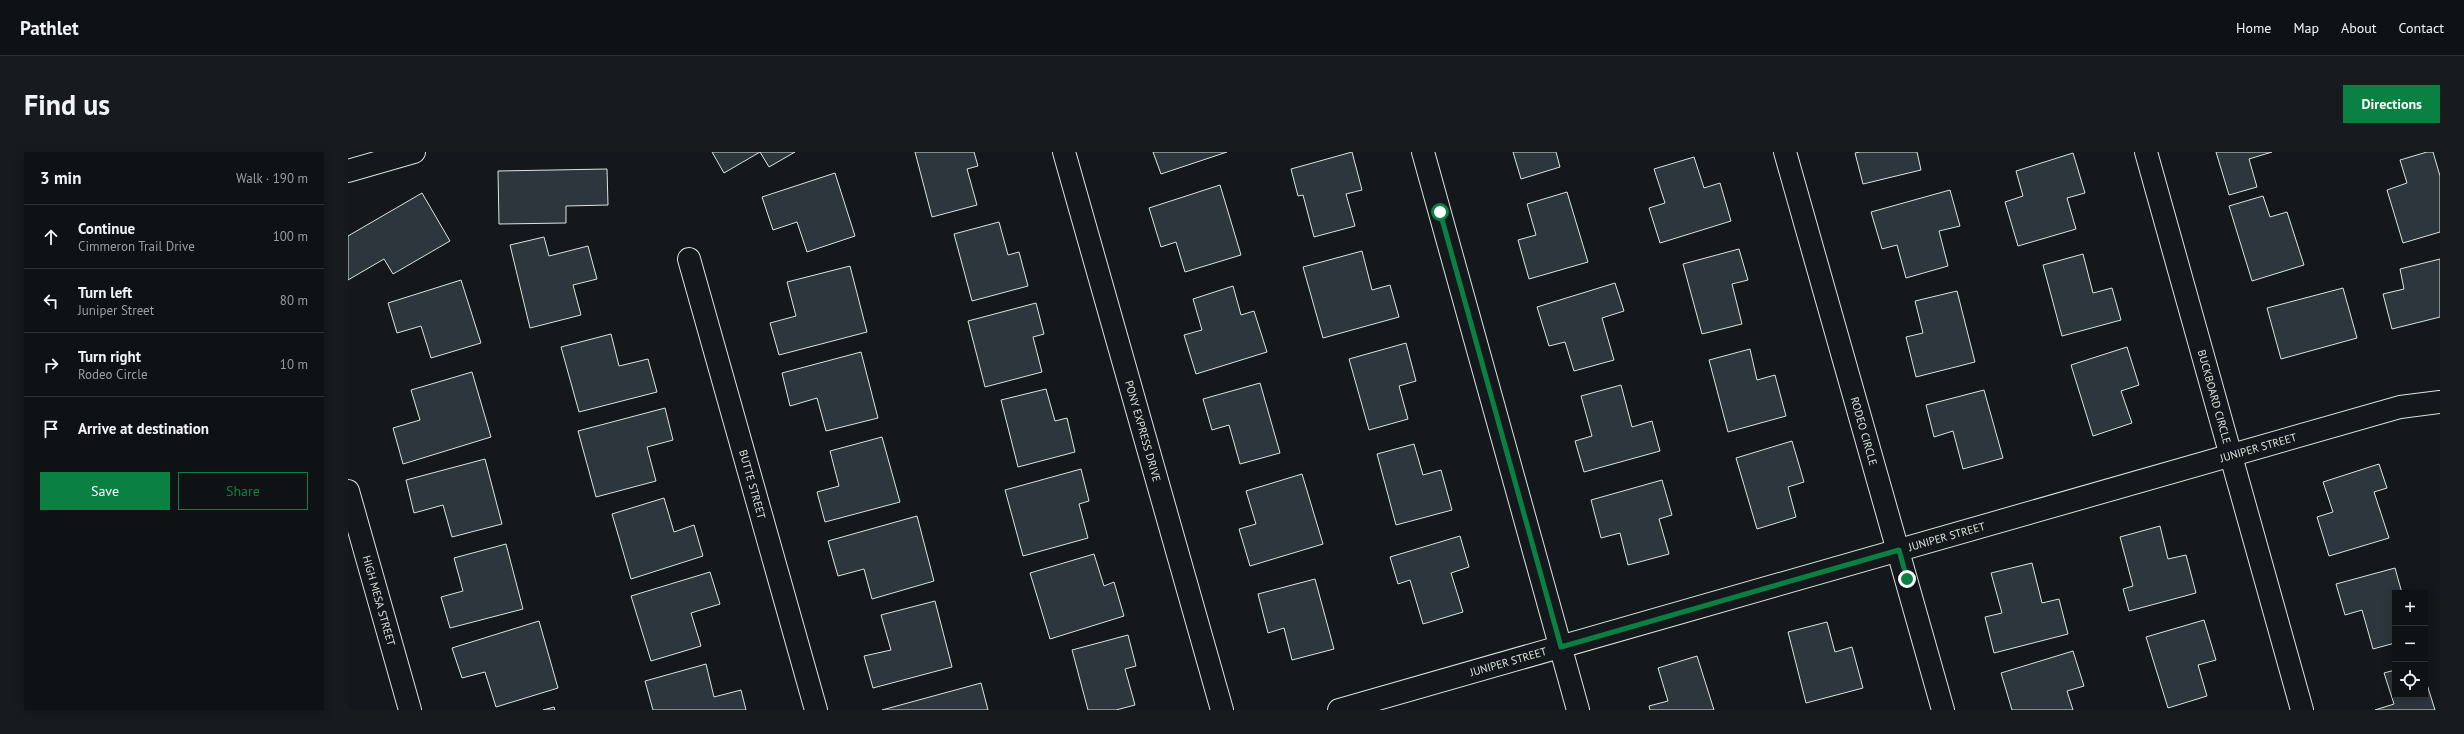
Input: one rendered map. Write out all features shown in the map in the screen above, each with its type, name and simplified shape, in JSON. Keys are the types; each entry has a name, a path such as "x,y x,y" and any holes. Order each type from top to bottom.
{"street":[{"path":"348,171 414,152"},
{"name":"PONY EXPRESS DRIVE","path":"1064,152 1222,710"},
{"path":"1423,152 1578,710"},
{"name":"RODEO CIRCLE","path":"1785,152 1899,550 1943,710"},
{"name":"BUCKBOARD CIRCLE","path":"2146,152 2302,710"},
{"name":"BUTTE STREET","path":"689,259 816,710"},
{"name":"JUNIPER STREET","path":"1338,710 2400,407 2440,402"},
{"name":"HIGH MESA STREET","path":"348,491 410,710"}],"building":[{"path":"712,152 760,152 724,173"},
{"path":"760,152 795,152 769,167"},
{"path":"915,152 974,152 978,166 967,169 977,205 932,217"},
{"path":"1153,152 1227,152 1161,174"},
{"path":"1352,152 1362,190 1346,194 1355,226 1314,237 1303,195 1298,196 1291,169"},
{"path":"1513,152 1556,152 1560,167 1521,179"},
{"path":"1917,152 1921,170 1863,184 1855,153"},
{"path":"2216,152 2272,152 2249,159 2257,187 2229,195"},
{"path":"2427,152 2433,152 2440,176 2440,232 2403,243 2387,190 2407,183 2400,160"},
{"path":"2073,153 2085,193 2067,198 2076,229 2018,246 2005,202 2023,196 2016,171"},
{"path":"1694,157 1704,188 1720,183 1731,221 1660,243 1649,208 1665,203 1654,169"},
{"path":"607,169 608,205 566,206 566,223 499,224 498,171"},
{"path":"835,173 855,236 807,252 797,222 773,230 762,197"},
{"path":"1220,185 1241,255 1185,272 1176,242 1161,247 1149,208"},
{"path":"1950,190 1960,226 1939,231 1948,266 1906,278 1897,245 1882,249 1871,212"},
{"path":"1567,192 1588,262 1529,279 1518,240 1536,235 1527,204"},
{"path":"422,193 450,241 393,274 384,259 348,280 348,236"},
{"path":"2263,196 2270,217 2287,212 2304,265 2252,281 2229,206"},
{"path":"999,222 1008,255 1019,252 1028,286 972,301 954,234"},
{"path":"544,237 549,256 588,246 597,279 573,285 581,315 530,328 510,245"},
{"path":"1739,249 1748,280 1732,284 1742,324 1702,334 1683,264"},
{"path":"1362,251 1372,290 1390,285 1399,317 1323,338 1303,267"},
{"path":"2083,254 2093,293 2112,288 2121,320 2062,336 2043,265"},
{"path":"2440,259 2440,317 2392,329 2383,294 2404,289 2400,269"},
{"path":"850,266 867,332 779,355 770,323 796,316 787,282"},
{"path":"461,280 481,343 431,358 421,326 397,333 388,303"},
{"path":"1615,283 1624,311 1602,318 1614,360 1574,371 1565,342 1549,346 1537,307"},
{"path":"1233,286 1241,315 1254,311 1267,352 1196,374 1184,335 1202,330 1193,299"},
{"path":"2343,288 2357,338 2281,359 2267,308"},
{"path":"1957,291 1975,362 1916,377 1906,337 1923,333 1915,301"},
{"path":"1036,303 1044,334 1033,337 1042,372 985,387 968,321"},
{"path":"611,334 619,366 648,359 657,392 579,412 561,347"},
{"path":"1406,343 1416,381 1399,386 1408,419 1369,430 1349,359"},
{"path":"2127,347 2139,385 2121,391 2132,423 2093,436 2071,365"},
{"path":"1750,349 1757,380 1775,375 1786,416 1728,432 1709,360"},
{"path":"861,352 878,418 826,431 817,398 790,406 782,373"},
{"path":"472,372 491,437 403,464 393,428 420,420 411,390"},
{"path":"1260,383 1280,453 1240,464 1229,425 1212,430 1203,399"},
{"path":"1621,385 1632,427 1652,421 1660,451 1584,472 1575,441 1592,436 1581,396"},
{"path":"1046,389 1055,421 1067,418 1075,452 1018,467 1001,400"},
{"path":"1984,390 2003,458 1963,469 1953,431 1934,437 1926,405"},
{"path":"665,408 673,440 647,447 656,481 596,497 578,431"},
{"path":"882,437 900,502 825,522 817,492 839,486 830,451"},
{"path":"1792,441 1804,482 1788,487 1796,517 1757,529 1736,458"},
{"path":"1414,444 1423,475 1441,470 1452,510 1396,525 1377,454"},
{"path":"485,459 502,524 452,537 443,505 414,513 406,480"},
{"path":"2379,464 2387,488 2374,492 2389,538 2329,556 2317,517 2333,512 2323,482"},
{"path":"1081,469 1089,501 1079,504 1088,538 1023,556 1005,490"},
{"path":"1302,474 1323,544 1250,566 1239,529 1256,524 1246,491"},
{"path":"1662,480 1672,515 1659,519 1669,554 1628,565 1620,533 1601,538 1591,500"},
{"path":"664,498 674,532 694,525 703,556 631,579 612,514"},
{"path":"917,516 934,581 872,599 864,569 838,576 828,541"},
{"path":"2160,526 2168,559 2186,555 2196,593 2129,611 2123,589 2133,586 2120,537"},
{"path":"1460,536 1469,567 1451,573 1463,612 1423,624 1410,580 1398,584 1390,557"},
{"path":"506,544 523,609 450,628 441,597 463,591 454,558"},
{"path":"1094,554 1104,586 1114,582 1124,616 1050,639 1030,573"},
{"path":"2032,563 2042,603 2059,599 2068,634 1994,653 1985,617 2002,613 1991,573"},
{"path":"2395,568 2401,590 2392,590 2392,644 2373,649 2362,610 2345,615 2336,584"},
{"path":"710,572 720,604 691,613 701,646 651,661 631,596"},
{"path":"1315,579 1334,649 1292,660 1284,628 1268,633 1258,594"},
{"path":"935,601 952,667 873,688 864,656 891,650 881,615"},
{"path":"2204,620 2216,660 2198,665 2207,696 2168,708 2146,637"},
{"path":"539,621 558,688 496,707 485,672 462,678 452,648"},
{"path":"1827,622 1835,652 1852,647 1863,688 1806,703 1788,632"},
{"path":"1128,635 1136,666 1125,669 1135,705 1116,710 1088,710 1072,650"},
{"path":"2073,651 2084,686 2067,691 2073,710 2012,710 2001,673"},
{"path":"1697,656 1714,710 1650,710 1649,706 1668,701 1658,668"},
{"path":"706,664 714,697 741,690 746,710 653,710 645,681"},
{"path":"2392,671 2392,698 2384,673"},
{"path":"981,683 988,710 882,710"},
{"path":"2428,688 2435,710 2375,710 2394,704 2392,698 2428,698"},
{"path":"554,707 555,710 543,710"}],"route":[{"path":"1440,212 1561,647 1899,550 1907,579"}]}
